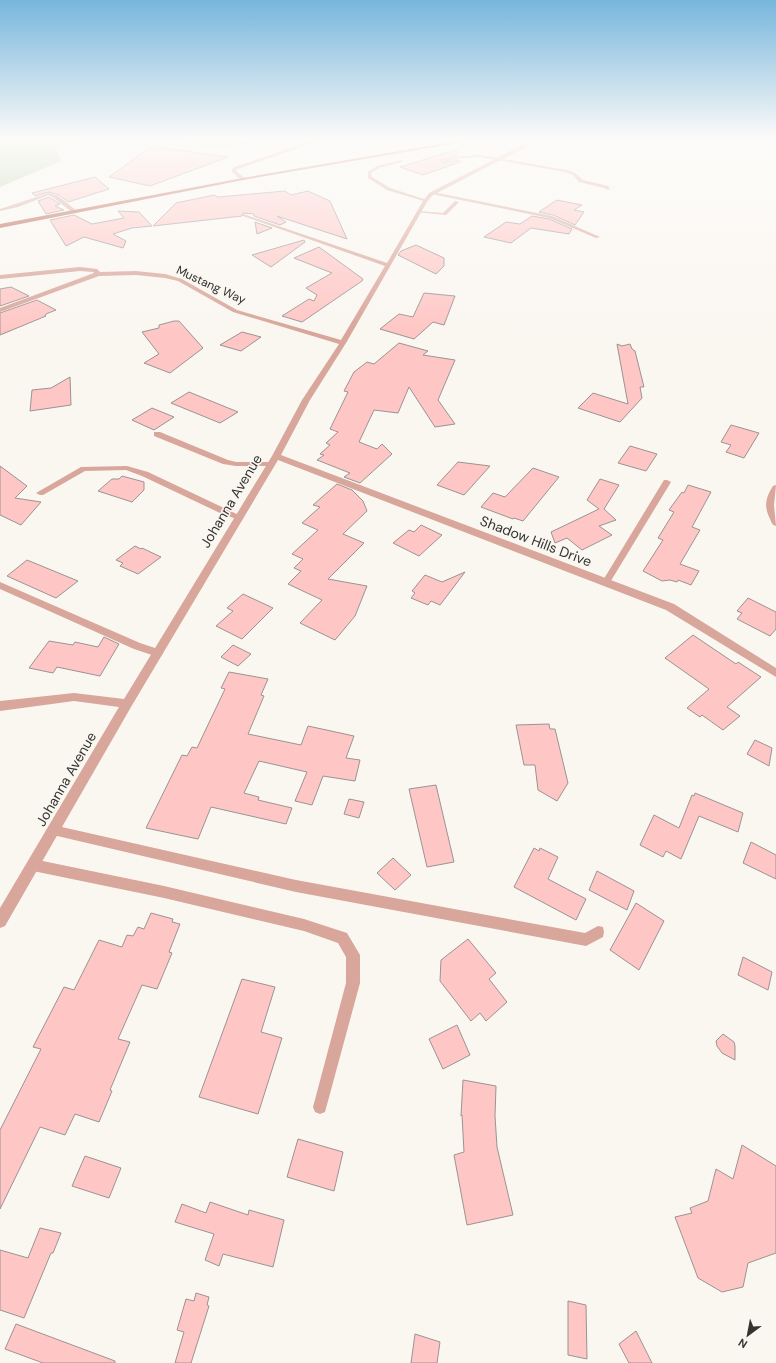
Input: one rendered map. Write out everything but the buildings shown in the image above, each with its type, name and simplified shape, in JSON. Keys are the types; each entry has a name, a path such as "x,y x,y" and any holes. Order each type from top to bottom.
{"main road":[{"path":"0,226 118,204"}],"street":[{"name":"Johanna Avenue","path":"0,921 127,704 274,460 306,400 343,343 424,204"},
{"path":"245,215 388,264"},
{"path":"0,277 80,269 95,270 98,274"},
{"name":"Mustang Way","path":"0,310 98,274 136,273 165,276 180,280 235,311 343,343"},
{"name":"Shadow Hills Drive","path":"274,460 670,607 776,673"},
{"path":"776,488 770,497 771,512 776,523"},
{"path":"0,706 74,697 127,704"}],"lane":[{"path":"0,210 22,204"},
{"path":"64,204 75,212"},
{"path":"418,212 444,214 455,204"},
{"path":"466,204 526,215"},
{"path":"469,204 550,217 598,238"},
{"path":"157,434 226,462 236,464 274,460"},
{"path":"40,493 57,485 75,472 84,469 127,468 145,474 239,517"},
{"path":"606,582 667,482"},
{"path":"0,586 83,621 137,646 158,653"},
{"path":"53,830 296,886 578,939 586,940 598,932"},
{"path":"33,865 164,892 304,925 342,938 354,955 353,983 320,1106"}]}
